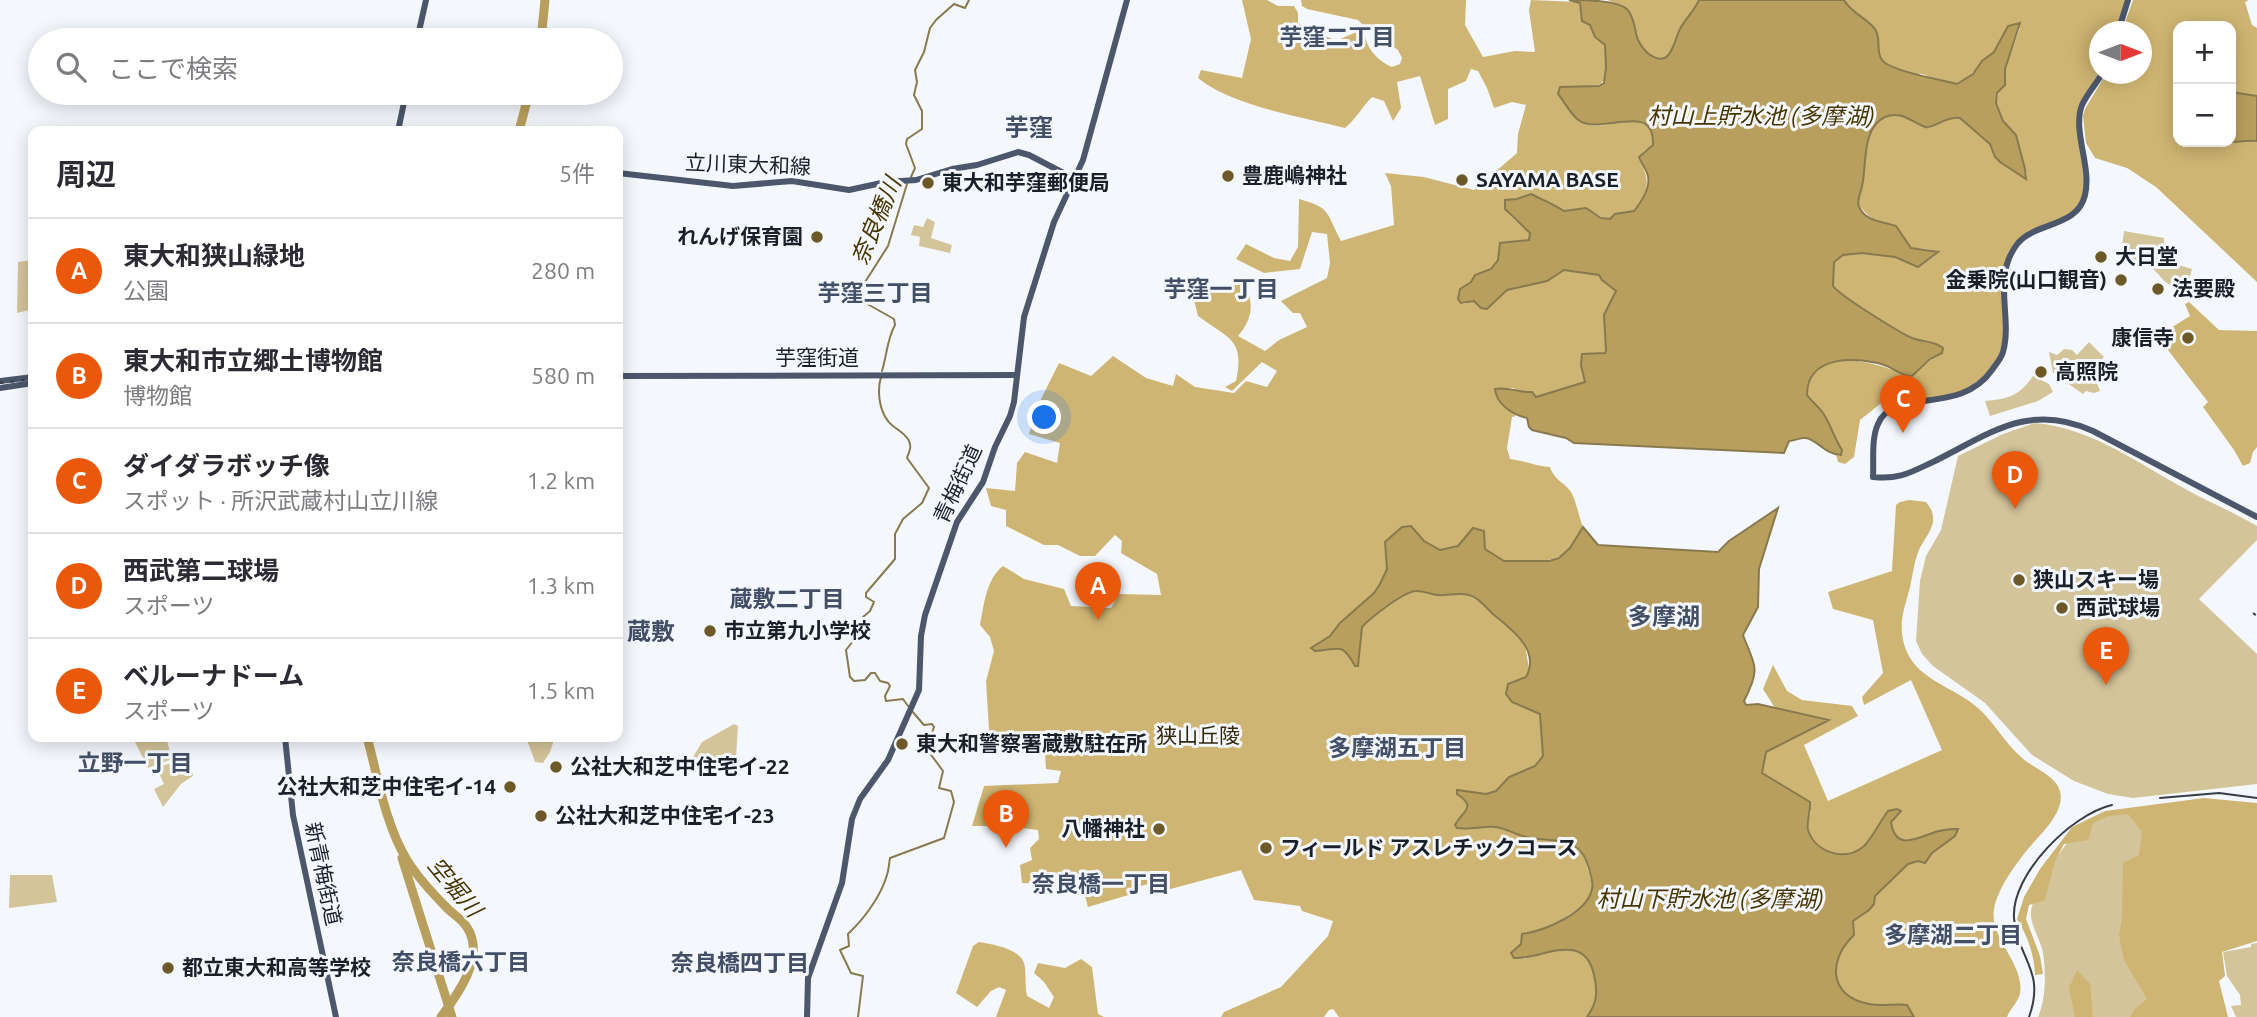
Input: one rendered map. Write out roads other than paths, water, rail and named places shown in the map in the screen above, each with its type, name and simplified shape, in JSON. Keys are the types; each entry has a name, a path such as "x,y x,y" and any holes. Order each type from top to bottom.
{"main road":[{"path":"420,28 426,0"},
{"name":"青梅街道","path":"807,1017 808,978 842,883 852,819 860,799 886,764 913,705 920,683 924,618 957,522 983,482 1010,416 1021,329 1054,222 1085,152 1126,0"},
{"path":"2121,21 2128,0"},
{"path":"2096,84 2082,105 2080,116 2086,175 2085,195 2073,215 2029,235 2017,245 2003,286 2004,337 2000,359 1988,376 1960,395 1897,405 1886,412 1875,432 1873,477 1905,475 2015,422 2037,418 2053,419 2073,422 2093,431 2257,517"},
{"path":"399,126 403,105"},
{"name":"立川東大和線","path":"623,174 733,186 792,181 847,190 886,182 908,181 977,165 1018,152 1075,179"},
{"name":"芋窪街道","path":"623,376 1016,375"},
{"path":"0,381 28,378"},
{"path":"0,388 28,384"},
{"name":"新青梅街道","path":"286,742 293,815 335,1017"}],"water":[{"name":"村山上貯水池 (多摩湖)","path":"1569,0 1608,2 1627,9 1632,16 1641,45 1659,59 1668,55 1681,27 1699,0 1844,0 1875,29 1880,56 1887,64 1957,84 1973,74 1982,61 1994,52 2008,26 2020,23 2005,69 2005,85 1997,93 1996,103 2003,121 2016,135 2026,179 2000,162 1990,144 1960,118 1925,127 1901,116 1891,115 1877,122 1868,138 1858,199 1862,212 1871,219 1896,226 1911,248 1938,252 1918,267 1895,257 1862,253 1843,255 1834,262 1833,286 1857,305 1905,335 1943,348 1942,353 1930,359 1912,376 1887,366 1849,360 1836,361 1815,372 1809,382 1807,395 1826,418 1842,450 1841,455 1804,438 1789,441 1784,453 1574,443 1566,438 1532,430 1527,418 1511,411 1498,399 1495,389 1532,392 1536,397 1585,382 1581,365 1582,354 1605,353 1604,315 1616,291 1599,275 1564,270 1547,281 1507,290 1487,309 1481,308 1474,301 1461,303 1458,299 1460,289 1471,282 1475,275 1491,269 1498,260 1500,243 1529,240 1530,233 1505,209 1505,200 1531,194 1564,211 1586,208 1601,218 1610,219 1615,214 1634,211 1643,198 1648,183 1647,173 1639,157 1653,145 1651,132 1646,124 1637,121 1590,124 1580,121 1558,94 1560,87 1599,86 1604,83 1606,67 1605,45 1595,37 1590,25 1582,21 1580,3"},
{"path":"2236,93 2257,96 2257,141 2236,142"},
{"name":"村山下貯水池 (多摩湖)","path":"1778,508 1759,569 1758,607 1743,635 1754,668 1753,681 1744,701 1746,705 1758,704 1829,720 1766,752 1762,773 1810,802 1808,830 1817,844 1831,852 1847,854 1863,847 1888,811 1897,809 1901,811 1891,822 1896,836 1900,839 1910,840 1958,829 1955,836 1932,853 1925,863 1918,861 1908,864 1875,896 1874,904 1869,910 1853,921 1854,935 1839,955 1836,966 1836,976 1846,994 1869,1004 1907,1005 1914,1017 1587,1017 1595,1002 1596,987 1589,961 1581,953 1560,950 1514,958 1511,953 1521,944 1522,934 1563,920 1588,898 1592,881 1582,853 1568,843 1526,837 1499,828 1457,828 1455,825 1467,806 1457,794 1457,790 1486,794 1496,791 1509,777 1535,766 1543,756 1540,714 1512,702 1506,694 1508,684 1526,677 1530,667 1530,658 1522,641 1480,601 1469,595 1437,595 1418,591 1410,592 1396,600 1362,627 1358,666 1355,666 1343,650 1315,651 1311,648 1330,636 1340,623 1374,593 1387,569 1385,542 1402,527 1411,526 1424,541 1440,550 1458,546 1473,528 1484,531 1485,549 1504,561 1549,561 1559,558 1570,548 1583,527 1598,545 1718,552 1729,541"}],"waterway":[{"name":"空堀川","path":"542,28 545,0"},
{"name":"奈良橋川","path":"911,177 915,168 906,144 907,139 922,129 922,111 914,95 917,82 915,70 924,52 930,28 936,20 954,4 965,8 969,0"},
{"name":"空堀川","path":"520,126 526,105"},
{"name":"奈良橋川","path":"882,371 895,325 894,319 858,296 888,246 907,184"},
{"name":"奈良橋川","path":"881,377 879,394 885,416 890,424 907,438 910,445 907,458 929,488 922,503 903,519 895,534 895,559 866,593 866,597 874,602 863,617 864,627 846,650 850,677 854,681 865,680 871,673 875,673 880,681 890,686 885,696 886,701 903,699 908,706"},
{"name":"奈良橋川","path":"858,1017 863,976 851,973 840,950 849,946 848,934 866,914 881,891 890,858 944,838 954,802 951,791 939,788 943,771 929,752 928,745 934,727 932,724 924,725 911,710"},
{"name":"空堀川","path":"368,742 383,800 399,846 421,880 464,923 472,940 473,952 467,976 441,1017"},
{"name":"空堀川","path":"402,858 452,1017"}],"tram line":[{"path":"2160,798 2219,793 2257,798"},
{"path":"2029,1017 2033,1001 2033,976 2016,932 2014,918 2022,883 2033,865 2063,833 2079,820 2112,805"}],"railway":[{"path":"0,383 28,380"},
{"path":"2253,613 2257,616"}],"place":[{"name":"豊鹿嶋神社","path":"1228,176"},
{"name":"SAYAMA BASE","path":"1462,180"},
{"name":"東大和芋窪郵便局","path":"928,183"},
{"name":"れんげ保育園","path":"817,237"},
{"name":"大日堂","path":"2101,257"},
{"name":"金乗院(山口観音)","path":"2121,280"},
{"name":"法要殿","path":"2158,289"},
{"name":"康信寺","path":"2188,338"},
{"name":"高照院","path":"2041,372"},
{"name":"ダイダラボッチ像","path":"1903,433"},
{"name":"西武第二球場","path":"2015,509"},
{"name":"狭山スキー場","path":"2019,580"},
{"name":"西武球場","path":"2062,608"},
{"name":"東大和狭山緑地","path":"1098,620"},
{"name":"市立第九小学校","path":"710,631"},
{"name":"ベルーナドーム","path":"2106,685"},
{"name":"東大和警察署蔵敷駐在所","path":"902,744"},
{"name":"公社大和芝中住宅イ-22","path":"556,767"},
{"name":"公社大和芝中住宅イ-14","path":"510,787"},
{"name":"公社大和芝中住宅イ-23","path":"541,816"},
{"name":"八幡神社","path":"1159,829"},
{"name":"東大和市立郷土博物館","path":"1006,848"},
{"name":"フィールド アスレチックコース","path":"1266,848"},
{"name":"都立東大和高等学校","path":"168,968"}],"district":[{"name":"芋窪二丁目","path":"1337,37"},
{"name":"芋窪","path":"1029,128"},
{"name":"芋窪一丁目","path":"1221,289"},
{"name":"芋窪三丁目","path":"875,293"},
{"name":"蔵敷二丁目","path":"787,599"},
{"name":"多摩湖","path":"1664,617"},
{"name":"蔵敷","path":"651,632"},
{"name":"多摩湖五丁目","path":"1397,748"},
{"name":"立野一丁目","path":"135,763"},
{"name":"奈良橋一丁目","path":"1101,884"},
{"name":"多摩湖二丁目","path":"1953,935"},
{"name":"奈良橋六丁目","path":"461,962"},
{"name":"奈良橋四丁目","path":"740,963"}],"park label":[{"name":"狭山丘陵","path":"1198,736"}]}
